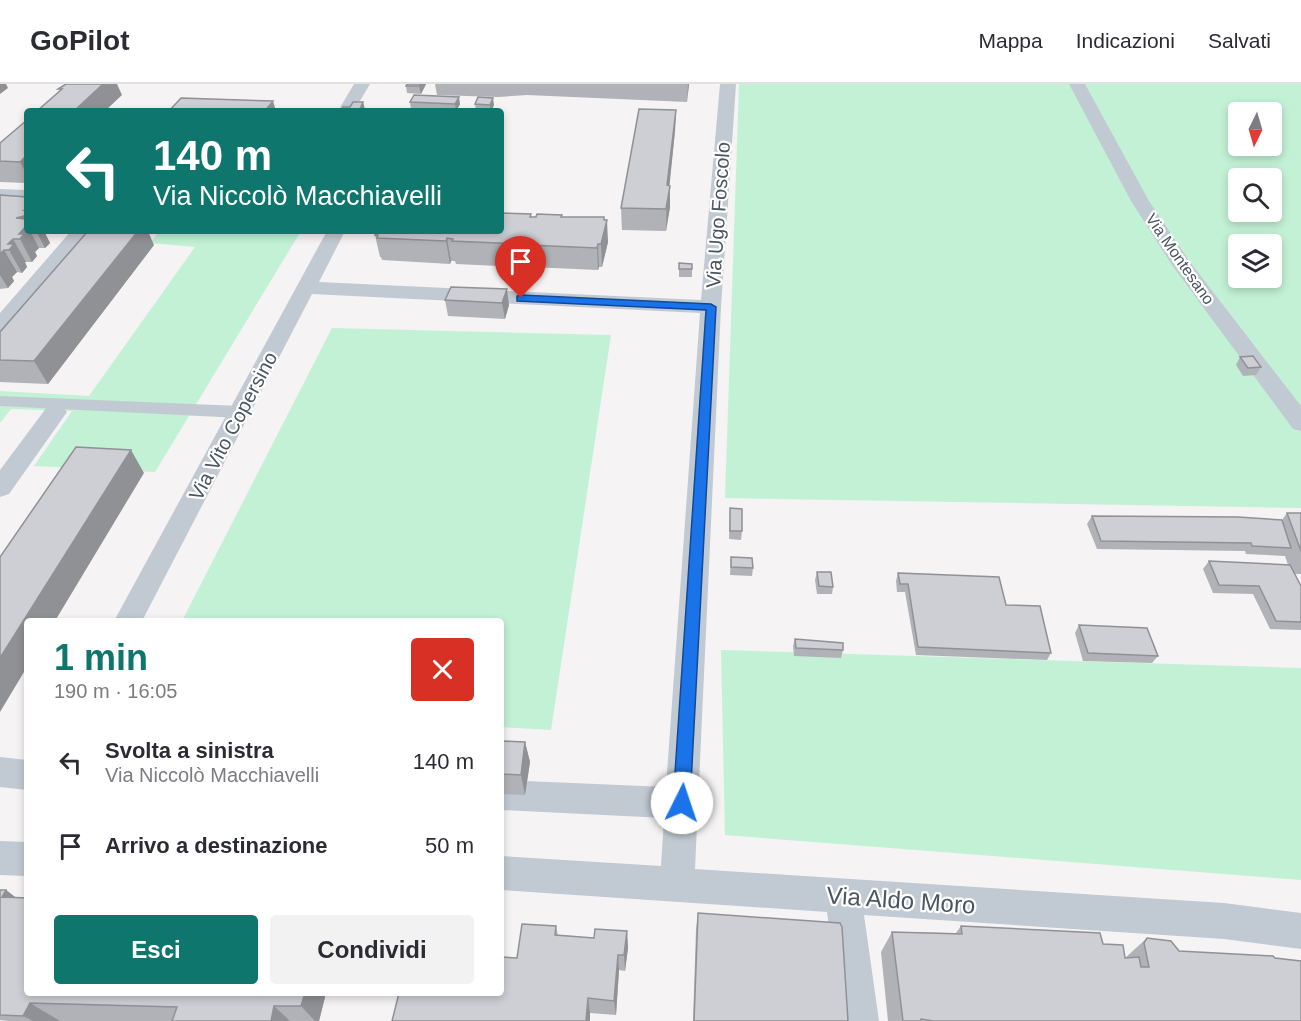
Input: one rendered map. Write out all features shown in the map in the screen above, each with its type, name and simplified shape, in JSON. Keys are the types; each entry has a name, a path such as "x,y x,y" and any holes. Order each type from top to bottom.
{"street":[{"path":"348,108 362,84"},
{"name":"Via Ugo Foscolo","path":"677,885 711,307 728,84"},
{"name":"Via Montesano","path":"1077,84 1140,201 1301,423"},
{"path":"0,194 24,195"},
{"path":"0,326 78,234"},
{"name":"Via Vito Copersino","path":"130,618 334,234"},
{"path":"307,288 711,307"},
{"path":"0,401 240,412"},
{"path":"0,489 55,412"},
{"path":"0,772 24,775"},
{"path":"504,795 682,803"},
{"path":"0,858 24,859"},
{"name":"Via Aldo Moro","path":"504,873 1224,921 1301,931"},
{"path":"843,896 860,1021"}],"green space":[{"path":"739,84 1067,84 1074,86 1073,84 1301,84 1301,508 725,498"},
{"path":"157,234 299,234 155,472 34,466 72,411 11,409 0,423 0,391 89,396 195,247 150,243"},
{"path":"332,328 611,335 551,730 504,727 504,618 184,618"},
{"path":"721,650 1301,668 1301,880 725,835"}],"building":[{"path":"66,84 103,84 77,108 40,108 62,89 58,89"},
{"path":"407,84 421,84 406,86"},
{"path":"414,95 459,97 455,104 410,102"},
{"path":"478,97 493,98 490,105 475,104"},
{"path":"181,98 273,101 267,108 172,108"},
{"path":"353,102 363,102 360,108 342,108 350,107"},
{"path":"639,109 676,110 666,209 621,208"},
{"path":"24,123 24,158 20,162 0,161 0,143"},
{"path":"0,195 24,197 24,216 16,218 24,219 24,228 19,234 24,234 20,239 13,239 8,244 14,244 9,250 4,250 0,254"},
{"path":"504,213 531,214 530,217 536,217 537,214 562,215 561,217 604,217 604,220 607,220 601,244 598,244 597,248 528,245 529,242 522,241 522,244 452,241 453,239 447,238 446,241 377,238 378,235 375,235 504,234"},
{"path":"85,234 136,234 34,361 0,360 0,332"},
{"path":"679,263 692,264 692,269 679,269"},
{"path":"451,287 507,289 502,303 445,300"},
{"path":"1253,356 1261,367 1248,368 1240,357"},
{"path":"76,447 131,450 0,658 0,557"},
{"path":"730,508 742,509 742,531 730,531"},
{"path":"1287,513 1301,513 1301,551"},
{"path":"1092,516 1238,517 1282,520 1291,548 1252,546 1251,543 1101,541"},
{"path":"731,557 752,558 753,568 731,567"},
{"path":"1209,561 1290,565 1301,586 1301,622 1276,621 1259,586 1219,585"},
{"path":"817,572 831,572 833,587 819,586"},
{"path":"898,573 999,577 1006,605 1040,606 1051,653 918,647 908,584 900,584"},
{"path":"1079,625 1147,628 1158,656 1088,653"},
{"path":"795,639 843,643 843,650 796,648"},
{"path":"504,741 525,742 521,775 504,774"},
{"path":"0,890 6,890 2,897 24,898 24,996 304,996 301,1006 274,1006 271,1021 172,1021 177,1007 30,1003 23,1016 0,1015"},
{"path":"698,913 840,923 848,1021 694,1021"},
{"path":"522,924 556,926 555,935 594,938 595,929 627,931 624,955 618,955 614,1001 588,998 586,1021 392,1021 398,996 504,996 504,957 517,958"},
{"path":"961,926 1100,933 1103,944 1123,945 1125,958 1139,957 1141,967 1149,967 1144,943 1147,938 1171,941 1179,951 1273,956 1301,961 1301,1021 934,1021 921,1019 921,1021 903,1021 892,932 962,934"}],"route":[{"path":"521,298 711,307 682,803"}]}
